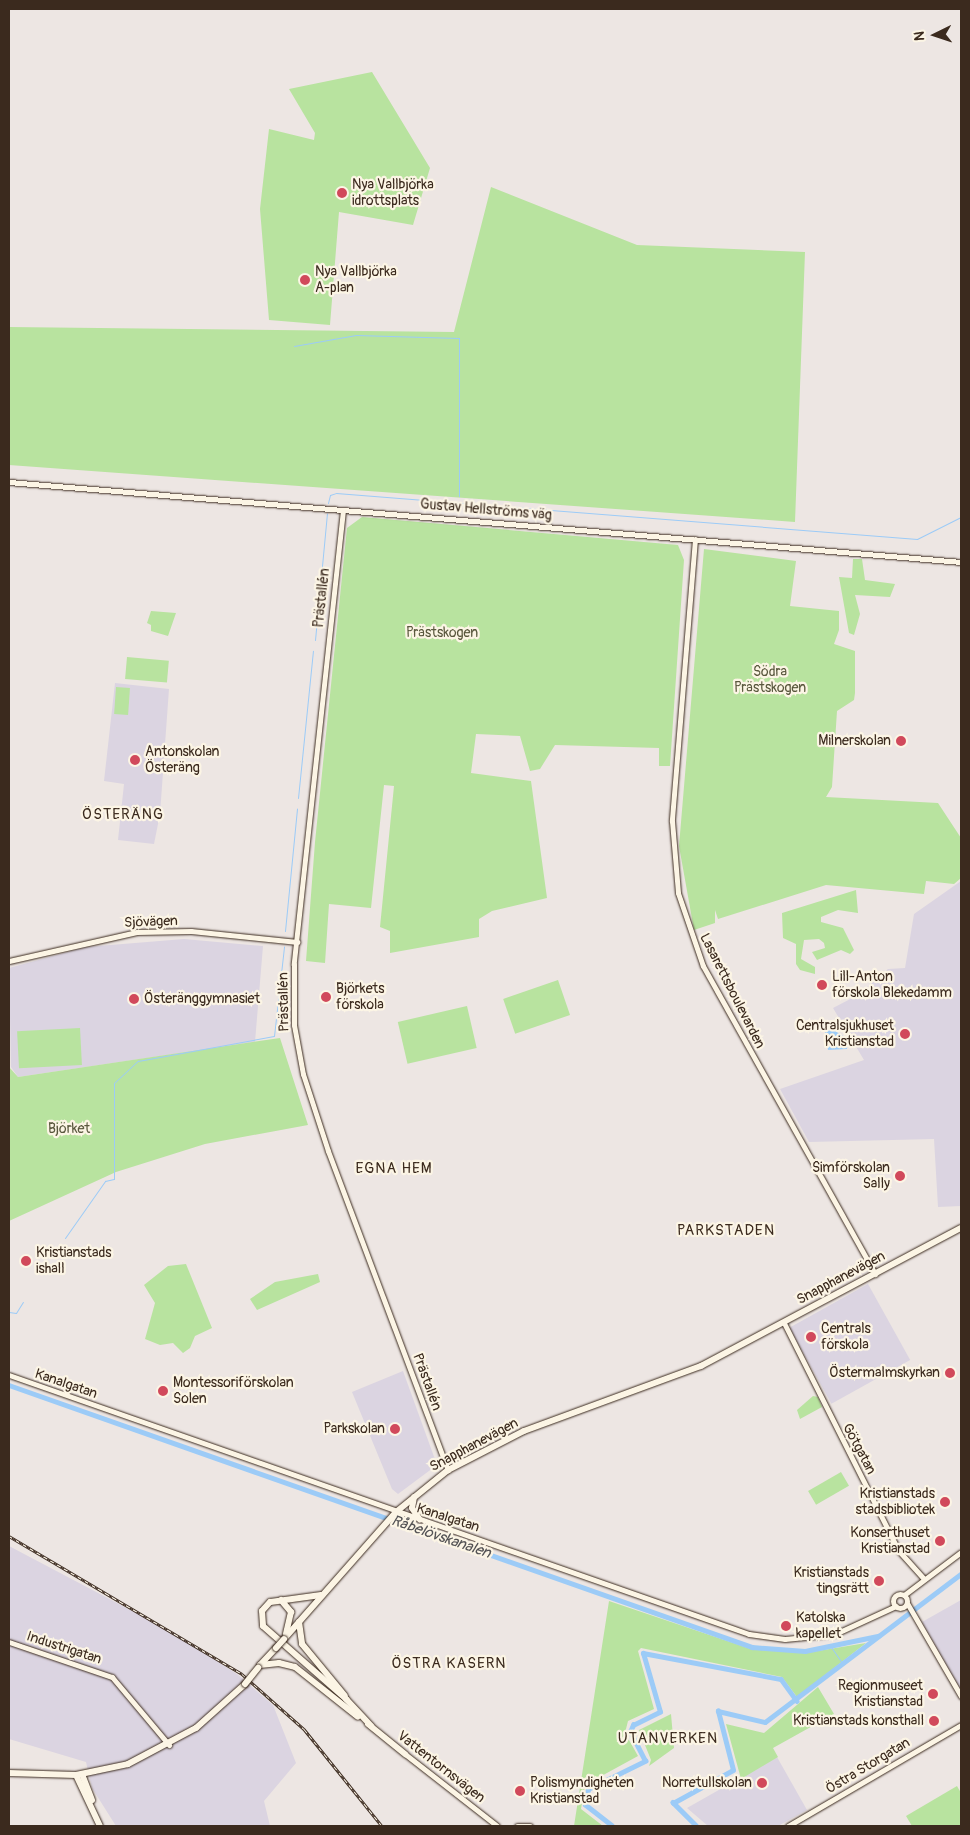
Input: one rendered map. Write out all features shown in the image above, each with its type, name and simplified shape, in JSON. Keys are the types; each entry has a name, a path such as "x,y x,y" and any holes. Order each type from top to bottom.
{"main road":[{"name":"Snapphanevägen","path":"9,1774 79,1774 128,1764 169,1745 214,1714 244,1684 396,1512 415,1494 448,1470 532,1428 667,1382 784,1323 959,1230"},
{"path":"415,1494 412,1508 420,1520"},
{"path":"284,1639 291,1615 281,1600 322,1595"},
{"name":"Vattentornsvägen","path":"281,1600 270,1602 263,1609 264,1628 329,1684 343,1701 405,1754"},
{"path":"300,1621 302,1644 343,1701"},
{"path":"259,1667 279,1663 294,1667 343,1701"},
{"path":"79,1774 102,1826"}],"street":[{"name":"Gustav Hellströms väg","path":"9,482 961,562"},
{"name":"Prästallén","path":"343,510 297,942 294,1025 303,1074 329,1156 448,1470"},
{"name":"Lasarettsboulevarden","path":"695,539 672,821 678,893 703,966 875,1274"},
{"name":"Sjövägen","path":"9,961 137,932 191,932 297,942"},
{"name":"Götgatan","path":"784,1323 898,1550 924,1579"},
{"name":"Kanalgatan","path":"9,1375 396,1512 766,1637 835,1634 903,1604"},
{"path":"961,1552 912,1588 903,1604 914,1617 961,1696"},
{"name":"Industrigatan","path":"9,1642 112,1677 169,1745"},
{"name":"Östra Storgatan","path":"788,1826 961,1724"},
{"name":"Vattentornsvägen","path":"405,1754 497,1826"},
{"path":"517,1826 530,1826"}],"shaded area":[{"path":"115,683 169,689 160,814 154,844 118,840 124,784 104,781"},
{"name":"Centralsjukhuset Kristianstad","path":"961,881 961,1206 938,1207 934,1139 809,1142 780,1089 864,1060 833,1008 858,995 888,969 905,968 914,914"},
{"name":"Österänggymnasiet","path":"184,939 263,946 255,1042 18,1077 11,1067 9,968 86,947"},
{"path":"868,1284 910,1360 831,1404 789,1328"},
{"name":"Parkskolan","path":"403,1371 437,1465 398,1494 392,1489 352,1392"},
{"path":"9,1546 172,1632 237,1674 273,1705 296,1763 264,1801 270,1826 116,1826 92,1788 86,1762 9,1739"},
{"path":"961,1600 961,1690 922,1622"},
{"name":"Norretullskolan","path":"777,1757 807,1810 778,1826 708,1826 687,1808"}],"green space":[{"name":"Nya Vallbjörka idrottsplats","path":"372,72 430,168 413,225 339,212 330,325 269,320 260,209 269,129 314,140 315,133 289,89"},
{"path":"491,187 637,245 805,252 795,522 9,465 9,327 454,332"},
{"name":"Prästskogen","path":"362,517 678,545 684,560 670,766 659,766 659,748 555,745 540,769 530,771 520,736 476,734 471,773 531,781 547,898 492,911 479,919 479,937 390,953 390,931 380,927 394,786 384,785 371,908 329,904 325,963 306,961 315,842 347,528"},
{"name":"Södra Prästskogen","path":"704,549 796,561 790,606 839,611 839,630 834,644 855,651 855,693 854,700 837,711 832,787 826,797 938,803 961,838 961,878 954,884 926,881 924,894 826,885 718,919 715,910 715,923 694,930 679,846"},
{"path":"853,559 862,559 865,580 895,584 890,597 855,595 860,614 854,635 849,633 839,577 852,578"},
{"path":"151,611 176,613 168,636 151,631 151,625 147,623"},
{"path":"127,657 169,661 167,683 125,679"},
{"path":"116,687 130,688 128,715 114,714"},
{"path":"856,890 858,913 838,910 821,917 821,922 843,928 854,950 850,954 841,950 817,960 812,952 825,948 824,943 819,939 804,940 801,959 815,967 815,974 800,970 796,964 796,944 783,938 782,913"},
{"path":"558,980 570,1015 515,1034 503,999"},
{"path":"467,1006 477,1048 407,1064 398,1022"},
{"path":"80,1028 82,1065 19,1068 17,1031"},
{"name":"Björket","path":"280,1038 308,1125 205,1144 116,1172 9,1221 9,1067 18,1077"},
{"path":"186,1264 212,1328 195,1336 190,1348 183,1353 173,1343 160,1345 145,1339 155,1303 144,1285 168,1266"},
{"path":"318,1274 320,1282 257,1310 250,1299 275,1282"},
{"path":"813,1396 818,1397 822,1407 800,1419 797,1410"},
{"path":"841,1472 849,1486 816,1505 808,1491"},
{"path":"609,1601 751,1649 805,1653 866,1643 797,1697 782,1677 641,1648 638,1651 654,1709 628,1721 625,1733 638,1756 585,1785 581,1809 603,1826 574,1826"},
{"path":"818,1687 834,1714 773,1748 778,1757 741,1779 726,1724 764,1733"},
{"path":"671,1714 674,1748 649,1766 651,1760 639,1730"},
{"path":"957,1786 961,1793 961,1826 912,1826 906,1816"}],"water":[{"path":"832,1029 848,1039 847,1049 828,1050 825,1032"}],"waterway":[{"path":"294,346 356,335 459,338 459,496"},
{"path":"328,503 330,495 336,493 917,539 961,517"},
{"path":"315,640 327,514"},
{"path":"298,798 313,651"},
{"path":"285,931 297,809"},
{"path":"65,1238 105,1181 114,1179 114,1083 138,1061 274,1036 284,947"},
{"path":"9,1312 16,1313 23,1302"},
{"name":"Råbelövskanalen","path":"9,1385 752,1647 805,1651 878,1636"},
{"path":"696,1826 673,1803 733,1770 718,1711 765,1722 961,1574"},
{"path":"831,1647 843,1664"},
{"path":"612,1826 585,1805 588,1789 645,1761 630,1732 633,1725 660,1712 643,1653 781,1679 797,1701"}],"railway":[{"path":"9,1536 242,1674 304,1729 382,1826"}],"place":[{"name":"Nya Vallbjörka idrottsplats","path":"342,193"},
{"name":"Nya Vallbjörka A-plan","path":"305,280"},
{"name":"Milnerskolan","path":"901,741"},
{"name":"Antonskolan Österäng","path":"135,760"},
{"name":"Lill-Anton förskola Blekedamm","path":"822,985"},
{"name":"Björkets förskola","path":"326,997"},
{"name":"Österänggymnasiet","path":"134,999"},
{"name":"Centralsjukhuset Kristianstad","path":"905,1034"},
{"name":"Simförskolan Sally","path":"900,1176"},
{"name":"Kristianstads ishall","path":"26,1261"},
{"name":"Centrals förskola","path":"811,1337"},
{"name":"Östermalmskyrkan","path":"950,1373"},
{"name":"Montessoriförskolan Solen","path":"163,1391"},
{"name":"Parkskolan","path":"395,1429"},
{"name":"Kristianstads stadsbibliotek","path":"945,1502"},
{"name":"Konserthuset Kristianstad","path":"940,1541"},
{"name":"Kristianstads tingsrätt","path":"879,1581"},
{"name":"Katolska kapellet","path":"786,1626"},
{"name":"Regionmuseet Kristianstad","path":"933,1694"},
{"name":"Kristianstads konsthall","path":"934,1721"},
{"name":"Norretullskolan","path":"762,1783"},
{"name":"Polismyndigheten Kristianstad","path":"520,1791"}],"district":[{"name":"ÖSTERÄNG","path":"123,815"},
{"name":"EGNA HEM","path":"394,1169"},
{"name":"PARKSTADEN","path":"726,1231"},
{"name":"ÖSTRA KASERN","path":"449,1664"},
{"name":"UTANVERKEN","path":"668,1739"}]}
